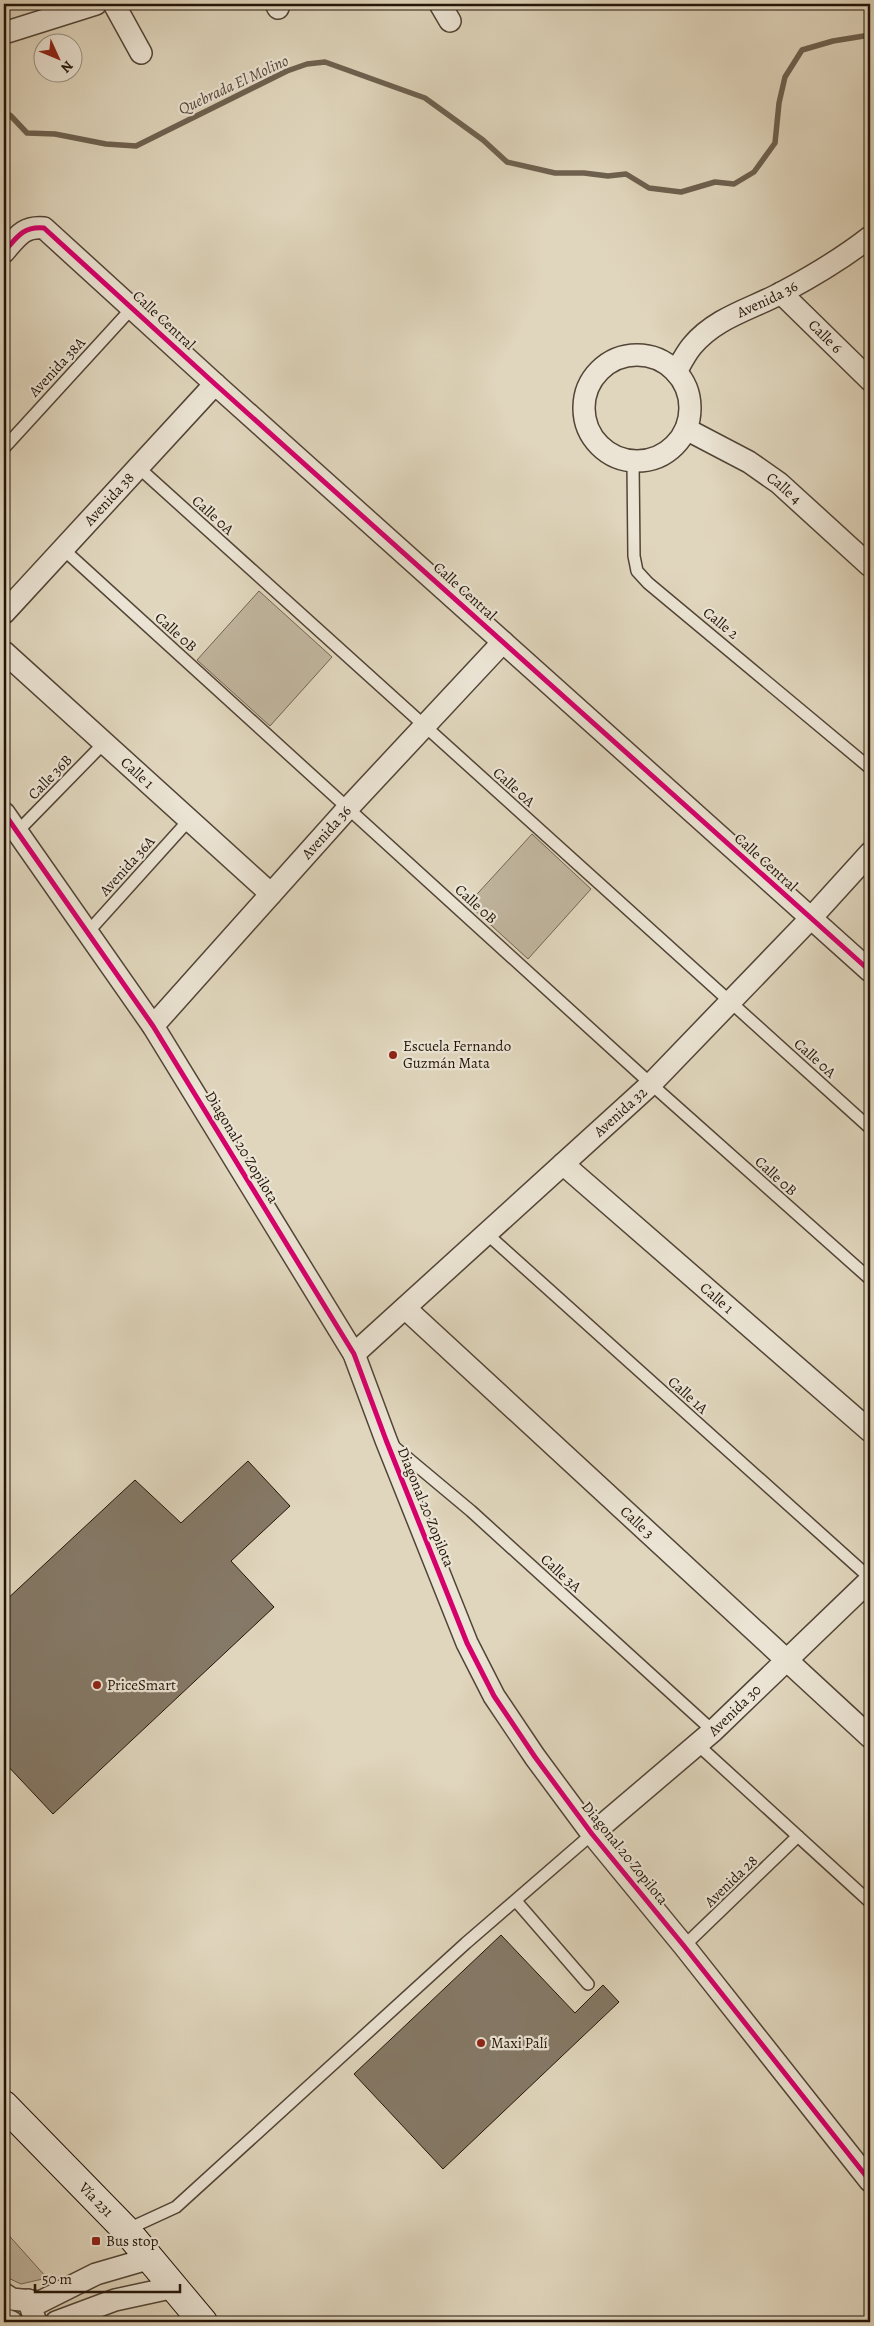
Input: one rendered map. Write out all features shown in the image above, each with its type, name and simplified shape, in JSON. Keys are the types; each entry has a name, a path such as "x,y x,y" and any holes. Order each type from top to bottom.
{"main road":[{"name":"Vía 231","path":"4,2105 126,2230 203,2322"}],"street":[{"path":"4,33 96,4"},
{"path":"114,4 141,53"},
{"name":"Calle Central","path":"4,252 18,236 32,227 44,228 215,384 870,971"},
{"name":"Avenida 36","path":"676,372 691,346 709,330 732,315 781,293 847,255 870,237"},
{"name":"Calle 6","path":"781,293 870,380"},
{"path":"629,355 646,355 662,361 676,372 687,389 690,409 686,429 678,443 665,454 650,461 633,462 616,458 601,449 590,436 584,419 584,402 588,385 598,371 612,361 629,355"},
{"name":"Avenida 38","path":"4,613 215,384"},
{"name":"Calle 4","path":"686,429 749,462 779,483 870,566"},
{"name":"Avenida 36","path":"153,1026 348,808 503,642"},
{"name":"Calle 1","path":"4,652 271,894"},
{"name":"Diagonal 20 Zopilota","path":"4,813 153,1026 354,1354 386,1440 467,1643 494,1696 535,1757 592,1834 867,2167"},
{"name":"Avenida 32","path":"354,1354 651,1084 811,918 870,853"},
{"name":"Calle 1","path":"563,1164 870,1431"},
{"name":"Calle 3","path":"405,1308 870,1737"},
{"name":"Avenida 30","path":"592,1834 706,1738 870,1579"},
{"path":"4,2294 12,2299 40,2302 96,2274 150,2258"},
{"path":"56,2322 115,2300 175,2287"},
{"path":"28,2300 36,2322"},
{"path":"4,2319 12,2322"}],"lane":[{"name":"Avenida 38A","path":"4,448 132,308"},
{"name":"Calle 2","path":"633,462 634,556 637,570 648,583 870,768"},
{"name":"Calle 0A","path":"138,467 870,1128"},
{"name":"Calle 0B","path":"63,549 651,1084 870,1279"},
{"name":"Calle 36B","path":"17,832 104,743"},
{"name":"Avenida 36A","path":"88,932 189,820"},
{"name":"Calle 1A","path":"487,1234 870,1579"},
{"name":"Calle 3A","path":"386,1440 471,1511 706,1738 798,1836 870,1902"},
{"path":"126,2230 176,2207 592,1834"},
{"name":"Avenida 28","path":"684,1946 798,1836"},
{"path":"516,1901 588,1984"}],"shaded area":[{"path":"259,591 332,657 270,726 197,660"},
{"path":"532,834 591,889 528,959 468,904"},
{"path":"4,2230 47,2278 21,2284 4,2276"}],"building":[{"name":"PriceSmart","path":"248,1461 290,1506 231,1561 274,1607 53,1814 4,1762 4,1602 135,1480 181,1523"},
{"name":"Maxi Palí","path":"501,1935 575,2013 603,1985 619,2002 443,2169 354,2074"}],"waterway":[{"name":"Quebrada El Molino","path":"4,112 11,116 27,133 55,134 106,144 136,146 287,71 307,64 325,62 425,98 483,140 507,162 555,173 584,173 608,176 626,174 649,188 681,192 715,182 734,184 754,172 775,143 779,103 785,77 802,50 833,41 870,35"}],"cycle path":[{"path":"4,252 21,234 31,229 44,228 215,384 870,971"},
{"path":"4,813 153,1026 354,1354 386,1440 467,1643 494,1696 535,1757 592,1834 684,1946 870,2181"}],"place":[{"name":"Escuela Fernando Guzmán Mata","path":"393,1055"},
{"name":"PriceSmart","path":"97,1685"},
{"name":"Maxi Palí","path":"481,2043"},
{"name":"Bus stop","path":"96,2241"}]}
